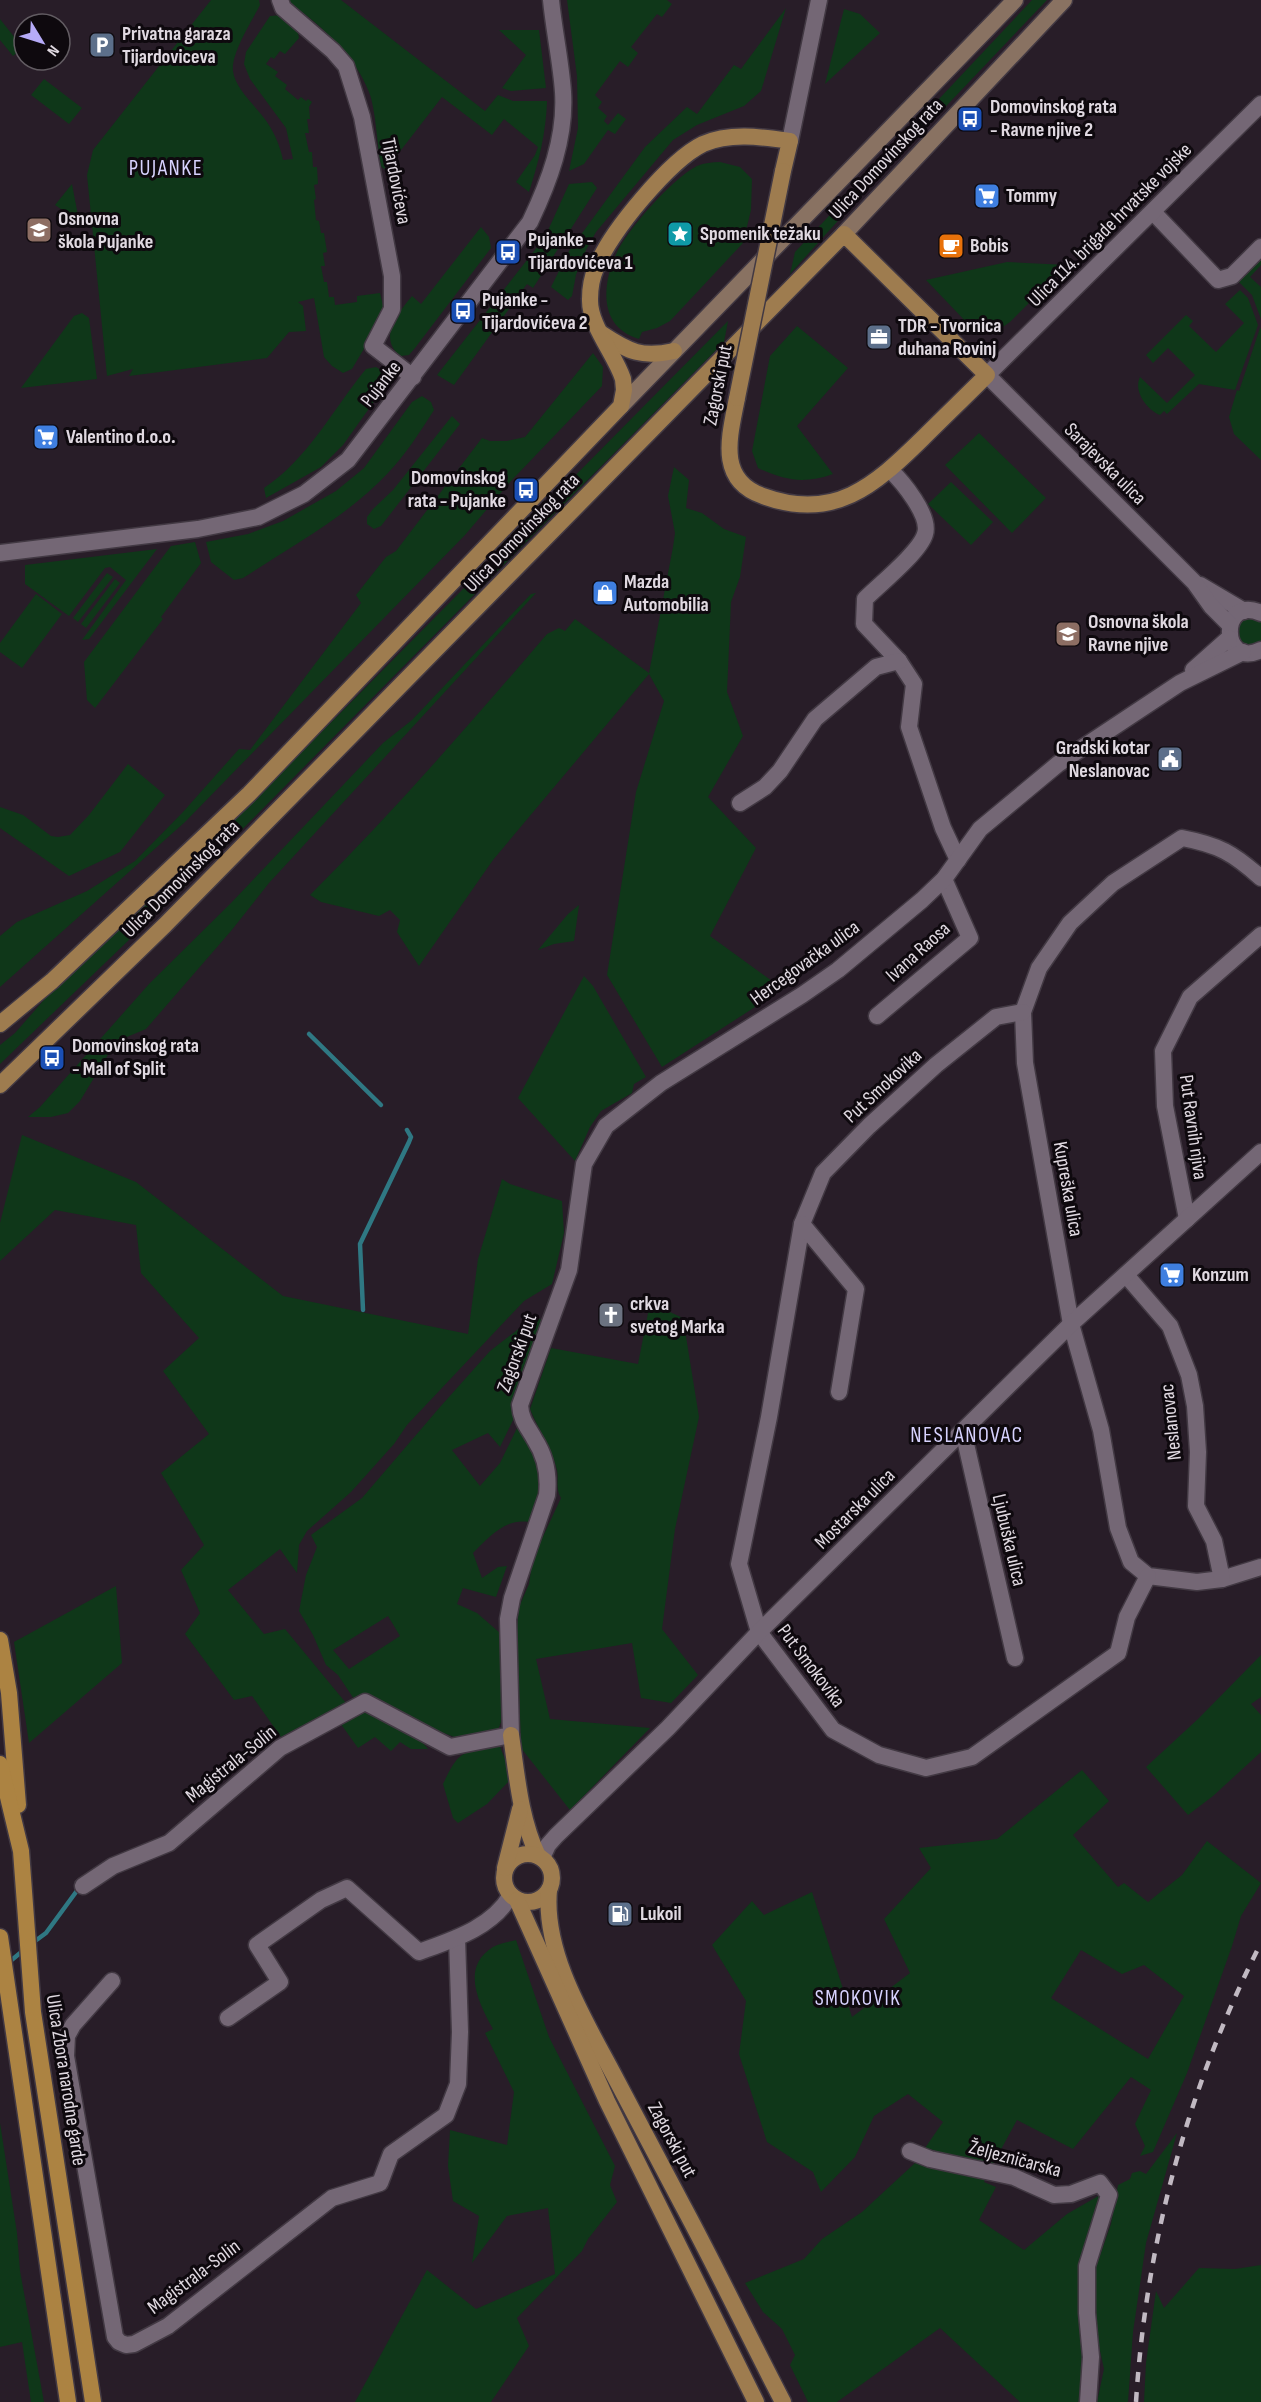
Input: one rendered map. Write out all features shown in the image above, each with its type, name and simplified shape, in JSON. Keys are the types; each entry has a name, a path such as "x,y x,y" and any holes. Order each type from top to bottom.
{"highway":[{"path":"0,1640 12,1726 21,1851"},
{"name":"Ulica Zbora narodne garde","path":"0,1764 21,1851 33,2012 93,2402"},
{"path":"0,1937 68,2402"}],"main road":[{"name":"Ulica Domovinskog rata","path":"0,1024 52,981 249,794 1015,0"},
{"name":"Ulica Domovinskog rata","path":"0,1084 182,909 844,234 1064,0"},
{"path":"621,406 624,390 623,379 589,302 595,268 609,242 672,168 685,155 705,143 726,138 746,137 790,141"},
{"name":"Zagorski put","path":"790,141 728,446 729,457 736,476 755,494 788,503 828,504 862,490 890,470 987,375"},
{"path":"844,234 987,375"},
{"path":"602,334 625,349 638,353 648,355 674,351"},
{"name":"Zagorski put","path":"511,1735 521,1805 529,1838 540,1857"},
{"name":"Zagorski put","path":"505,1873 521,1805"},
{"path":"521,1855 540,1857 551,1869 552,1883 549,1890 539,1900 525,1902 514,1898 506,1888 505,1873 508,1865 521,1855"},
{"name":"Zagorski put","path":"549,1890 548,1908 555,1948 577,2005 708,2253 783,2402"},
{"name":"Zagorski put","path":"514,1898 608,2101 756,2402"}],"street":[{"name":"Tijardovićeva","path":"280,0 283,8 333,51 346,66 362,117 392,276 392,309 373,346 413,377"},
{"name":"Pujanke","path":"0,553 198,529 258,517 304,494 348,460 530,222 550,181 559,139 563,94 551,0"},
{"name":"Zagorski put","path":"790,141 819,0"},
{"name":"Ulica 114. brigade hrvatske vojske","path":"987,375 1261,104"},
{"path":"1154,212 1218,280 1232,276 1261,247"},
{"name":"Sarajevska ulica","path":"987,375 1194,582 1230,631 1232,644 1251,652"},
{"path":"890,470 905,484 925,521 925,534 913,552 865,599 864,624 899,661 914,684 909,727 944,828 958,860"},
{"name":"Sarajevska ulica","path":"1194,582 1256,611"},
{"name":"Hercegovačka ulica","path":"1180,682 1230,631 1238,614 1256,611"},
{"path":"1251,652 1261,667"},
{"name":"Hercegovačka ulica","path":"662,1083 838,970 944,879 980,830 1032,784 1085,744 1180,682 1251,652"},
{"path":"740,803 765,787 780,771 815,719 876,667 899,661"},
{"name":"Kupreška ulica","path":"1148,1576 1131,1562 1118,1528 1101,1430 1071,1324 1024,1063 1023,1012 1039,968 1070,923 1113,883 1182,838 1201,842 1234,855 1261,878"},
{"name":"Ivana Raosa","path":"877,1017 969,938 944,879"},
{"name":"Put Ravnih njiva","path":"1187,1219 1165,1106 1163,1051 1190,997 1261,935"},
{"name":"Put Smokovika","path":"1023,1012 996,1017 936,1065 869,1126 823,1173 802,1224 769,1418 739,1564 759,1632 833,1730 879,1755 926,1768 972,1757 1118,1653 1127,1617 1148,1576"},
{"name":"Zagorski put","path":"511,1735 508,1618 512,1598 548,1495 549,1480 546,1462 536,1440 521,1417 520,1405 569,1270 584,1164 606,1126 662,1083"},
{"name":"Mostarska ulica","path":"540,1857 556,1836 678,1718 759,1632 1071,1324 1261,1152"},
{"path":"802,1224 855,1289 839,1392"},
{"name":"Neslanovac","path":"1126,1275 1170,1326 1189,1375 1195,1406 1198,1452 1196,1506 1214,1541 1222,1579"},
{"name":"Ljubuška ulica","path":"963,1431 1015,1659"},
{"path":"1148,1576 1197,1582 1222,1579 1261,1567"},
{"name":"Magistrala-Solin","path":"83,1886 113,1866 169,1843 280,1748 365,1702 450,1747 511,1735"},
{"path":"228,2018 280,1982 257,1945 321,1900 347,1888 418,1952 457,1938 495,1915 514,1898"},
{"name":"Magistrala-Solin","path":"112,1982 73,2025 67,2036 66,2056 115,2337 126,2345 134,2344 168,2326 332,2198 381,2183 391,2154 446,2115 458,2084 460,2032 457,1938"},
{"name":"Željezničarska","path":"910,2151 930,2159 1014,2177 1054,2195 1071,2194 1100,2183 1109,2195 1087,2265 1087,2313 1091,2357 1088,2402"}],"green space":[{"path":"211,0 259,0 260,5 235,55 233,71 242,91 272,131 283,160 293,159 286,128 250,79 244,64 246,52 270,16 283,15 297,29 299,38 285,54 280,51 266,64 278,72 275,76 287,85 285,89 298,100 301,97 312,102 309,107 310,119 307,119 309,133 305,133 309,152 312,152 313,167 317,167 318,184 314,185 316,199 314,200 316,220 319,221 321,233 324,233 327,252 323,253 325,266 321,266 324,282 327,282 329,297 334,297 335,305 357,302 357,296 380,293 385,313 352,369 343,373 324,357 314,298 298,302 303,306 306,331 289,332 267,358 129,376 133,369 107,376 87,175 93,150"},
{"path":"286,0 341,0 485,111 498,95 513,101 547,101 541,147 529,192 516,182 538,147 504,119 492,135 442,97 384,169 381,166 369,92 354,64 334,40"},
{"path":"567,0 667,0 672,4 662,17 657,14 631,47 638,53 628,67 620,61 595,95 602,102 598,108 607,116 604,121 608,125 618,113 626,119 615,134 608,130 584,164 569,171 578,128 577,76"},
{"path":"1032,0 1047,0 854,203 790,274 795,252"},
{"path":"786,8 761,91 744,106 697,125 673,140 596,232 576,275 572,296 568,300 551,287 569,251 645,147 687,107 697,114 734,65 741,69"},
{"path":"844,9 860,14 880,33 825,84"},
{"path":"0,19 12,34 12,55 0,40"},
{"path":"499,30 539,30 546,88 511,91 502,88 526,55"},
{"path":"44,79 82,108 69,124 31,95"},
{"path":"720,162 740,167 752,179 751,210 743,243 670,321 642,332 639,339 625,333 616,325 607,302 609,276 618,250 642,216 676,181 697,166"},
{"path":"592,182 597,188 533,288 527,284 454,385 437,375 545,237 569,184"},
{"path":"72,184 79,221 55,205"},
{"path":"481,227 489,237 491,248 415,348 409,355 401,356 391,342 390,334 396,318 412,296 421,304"},
{"path":"1261,258 1261,265 1250,277 1261,287 1261,319 1252,295 1239,282"},
{"path":"1007,262 1067,265 1010,322 997,331 971,327 926,280"},
{"path":"1240,290 1248,298 1258,325 1235,390 1199,384 1167,414 1164,411 1160,415 1155,413 1142,399 1138,388 1140,377 1167,403 1195,375 1168,348 1153,363 1146,355 1186,315 1193,321 1189,326 1216,352 1244,323 1225,304"},
{"path":"82,313 89,318 97,379 21,388 74,316"},
{"path":"728,321 724,342 211,861 0,1064 0,1045 15,1033 50,993 202,853"},
{"path":"797,326 848,368 797,426 833,474 804,480 777,476 758,468 752,451 770,356"},
{"path":"1260,328 1261,460 1234,434 1229,417"},
{"path":"593,353 603,367 602,386 511,481 465,535 185,822 0,987 0,936 17,922 87,891 135,861 183,812 239,749 250,750 361,603 356,595 386,557 396,551 482,438 490,441 507,441 525,437"},
{"path":"376,367 386,373 388,382 343,445 321,467 266,498 264,488 294,463 307,448 366,369"},
{"path":"422,396 431,402 434,410 395,466 355,503 319,530 243,578 234,580 211,562 206,542 248,534 283,521 336,491 364,468 412,402"},
{"path":"452,416 460,424 381,526 374,529 367,524 367,517 373,509 393,490"},
{"path":"979,433 1046,498 1012,533 945,465"},
{"path":"674,467 689,480 686,508 702,513 724,529 746,537 740,577 731,602 727,692 743,736 708,797 756,848 710,936 783,989 662,1067 607,975 636,792 664,701 649,674 493,860 419,966 397,932 400,920 390,910 379,916 321,902 310,895 431,767 547,634 559,628 565,631 575,619 649,673 675,533 668,496"},
{"path":"951,482 993,522 971,545 928,504"},
{"path":"195,542 201,563 161,617 163,619 95,708 87,700 84,662 171,546"},
{"path":"157,549 89,639 82,640 126,580 110,567 105,568 69,616 25,584 25,565"},
{"path":"107,573 113,577 78,622 73,618"},
{"path":"115,579 120,583 86,628 81,624"},
{"path":"536,593 269,883 231,931 146,1029 122,1039 109,1053 80,1101 68,1113 51,1117 28,1117 40,1107 149,984 231,903 383,743 412,720 531,594"},
{"path":"36,594 62,614 22,668 0,652 0,643"},
{"path":"1250,618 1261,622 1261,643 1245,645 1239,637 1238,629 1241,622"},
{"path":"128,764 165,795 120,852 69,876 0,828 0,807 23,815 51,836 70,835 89,815"},
{"path":"579,905 574,941 554,944 538,950 568,914"},
{"path":"584,976 593,986 646,1077 634,1084 632,1093 601,1111 590,1127 575,1161 518,1098"},
{"path":"22,1135 136,1182 283,1296 468,1334 478,1259 502,1179 510,1184 562,1201 564,1233 552,1284 524,1301 407,1425 394,1444 351,1492 307,1531 299,1545 297,1573 280,1549 228,1590 264,1634 285,1629 346,1703 281,1737 252,1696 234,1700 185,1634 200,1613 181,1570 204,1545 161,1473 209,1434 163,1371 199,1338 141,1273 136,1225 55,1210 0,1261 0,1223"},
{"path":"650,1303 683,1318 699,1417 675,1529 662,1629 698,1675 671,1703 641,1698 632,1643 536,1659 550,1719 650,1728 570,1810 521,1748 517,1628 519,1607 529,1584 533,1558 561,1498 558,1491 558,1473 555,1462 530,1409 551,1348 638,1364"},
{"path":"537,1318 542,1320 513,1407 514,1418 500,1447 488,1433 452,1450 480,1486 500,1463 518,1426 530,1442 543,1481 533,1523 515,1522 507,1525 493,1534 473,1553 482,1578 498,1567 507,1566 496,1597 463,1588 457,1604 477,1613 500,1633 503,1667 501,1722 498,1730 457,1738 354,1699 338,1675 326,1665 299,1611 306,1575 317,1547 311,1535 362,1498 490,1351 525,1324","holes":["388,1616 400,1636 349,1669 333,1650"]},
{"path":"116,1586 122,1663 29,1743 14,1642"},
{"path":"1261,1655 1261,1697 1251,1704 1261,1715 1261,1752 1213,1796 1188,1815 1146,1767 1198,1719"},
{"path":"362,1707 416,1734 428,1749 411,1749 400,1742 391,1751 375,1737 358,1748 338,1720"},
{"path":"499,1744 508,1767 509,1781 487,1804 458,1823 453,1818 443,1784 449,1772 463,1754"},
{"path":"1082,1770 1109,1801 1073,1835 1118,1887 1124,1883 1148,1902 1182,1875 1207,1841 1261,1883 1241,1916 1187,2073 1153,2152 1140,2156 1145,2146 1135,2124 1151,2090 1131,2077 1073,2149 1017,2120 992,2166 925,2148 943,2122 908,2094 874,2116 855,2157 821,2192 813,2172 767,2142 739,2054 746,2001 712,1945 752,1901 764,1915 812,1892 852,2017 910,1973 884,1919 931,1868 919,1848 997,1839","holes":["1081,1950 1122,1974 1144,1965 1184,1996 1148,2059 1051,1998"]},
{"path":"516,1940 549,2037 615,2166 610,2185 617,2202 588,2239 582,2251 517,2318 529,2346 491,2402 355,2402 427,2270 476,2309 555,2274 548,2208 507,2216 472,2263 479,2216 453,2201 448,2166 450,2130 507,2145 514,2092 485,2033 493,2029 478,1997 475,1975 477,1965 483,1955 495,1946"},
{"path":"0,2123 17,2233 20,2271 44,2402 31,2402 22,2342 0,2347"},
{"path":"1177,2133 1146,2243 1133,2332 1128,2402 1097,2402 1104,2369 1097,2337 1095,2270 1111,2224 1118,2185 1130,2179 1132,2173 1140,2171 1146,2174"},
{"path":"915,2163 987,2176 984,2182 996,2187 979,2220 1024,2250 1067,2214 1100,2195 1083,2397 1078,2402 1020,2402 940,2328 837,2402 808,2402 790,2365 795,2355 782,2329 763,2312 745,2283 804,2259 822,2239 862,2212"},
{"path":"1261,2265 1261,2402 1144,2402 1146,2363 1156,2291 1164,2308 1199,2268 1235,2269"}],"waterway":[{"path":"309,1034 381,1105"},
{"path":"363,1310 360,1244 409,1142 411,1137 407,1130"},
{"path":"31,1944 46,1933 76,1892"},
{"path":"8,1963 25,1949"}],"railway":[{"path":"1136,2402 1149,2283 1175,2166 1212,2053 1261,1943"}],"place":[{"name":"Privatna garaza Tijardoviceva","path":"102,45"},
{"name":"Domovinskog rata - Ravne njive 2","path":"970,119"},
{"name":"Tommy","path":"987,196"},
{"name":"Osnovna škola Pujanke","path":"39,230"},
{"name":"Spomenik težaku","path":"680,234"},
{"name":"Bobis","path":"951,246"},
{"name":"Pujanke - Tijardovićeva 1","path":"508,252"},
{"name":"Pujanke - Tijardovićeva 2","path":"463,311"},
{"name":"TDR - Tvornica duhana Rovinj","path":"879,337"},
{"name":"Valentino d.o.o.","path":"46,437"},
{"name":"Domovinskog rata - Pujanke","path":"526,490"},
{"name":"Mazda Automobilia","path":"605,593"},
{"name":"Osnovna škola Ravne njive","path":"1068,634"},
{"name":"Gradski kotar Neslanovac","path":"1170,759"},
{"name":"Domovinskog rata - Mall of Split","path":"52,1058"},
{"name":"Konzum","path":"1172,1275"},
{"name":"crkva svetog Marka","path":"611,1315"},
{"name":"Lukoil","path":"620,1914"}],"district":[{"name":"PUJANKE","path":"166,168"},
{"name":"NESLANOVAC","path":"967,1435"},
{"name":"SMOKOVIK","path":"858,1998"}]}
